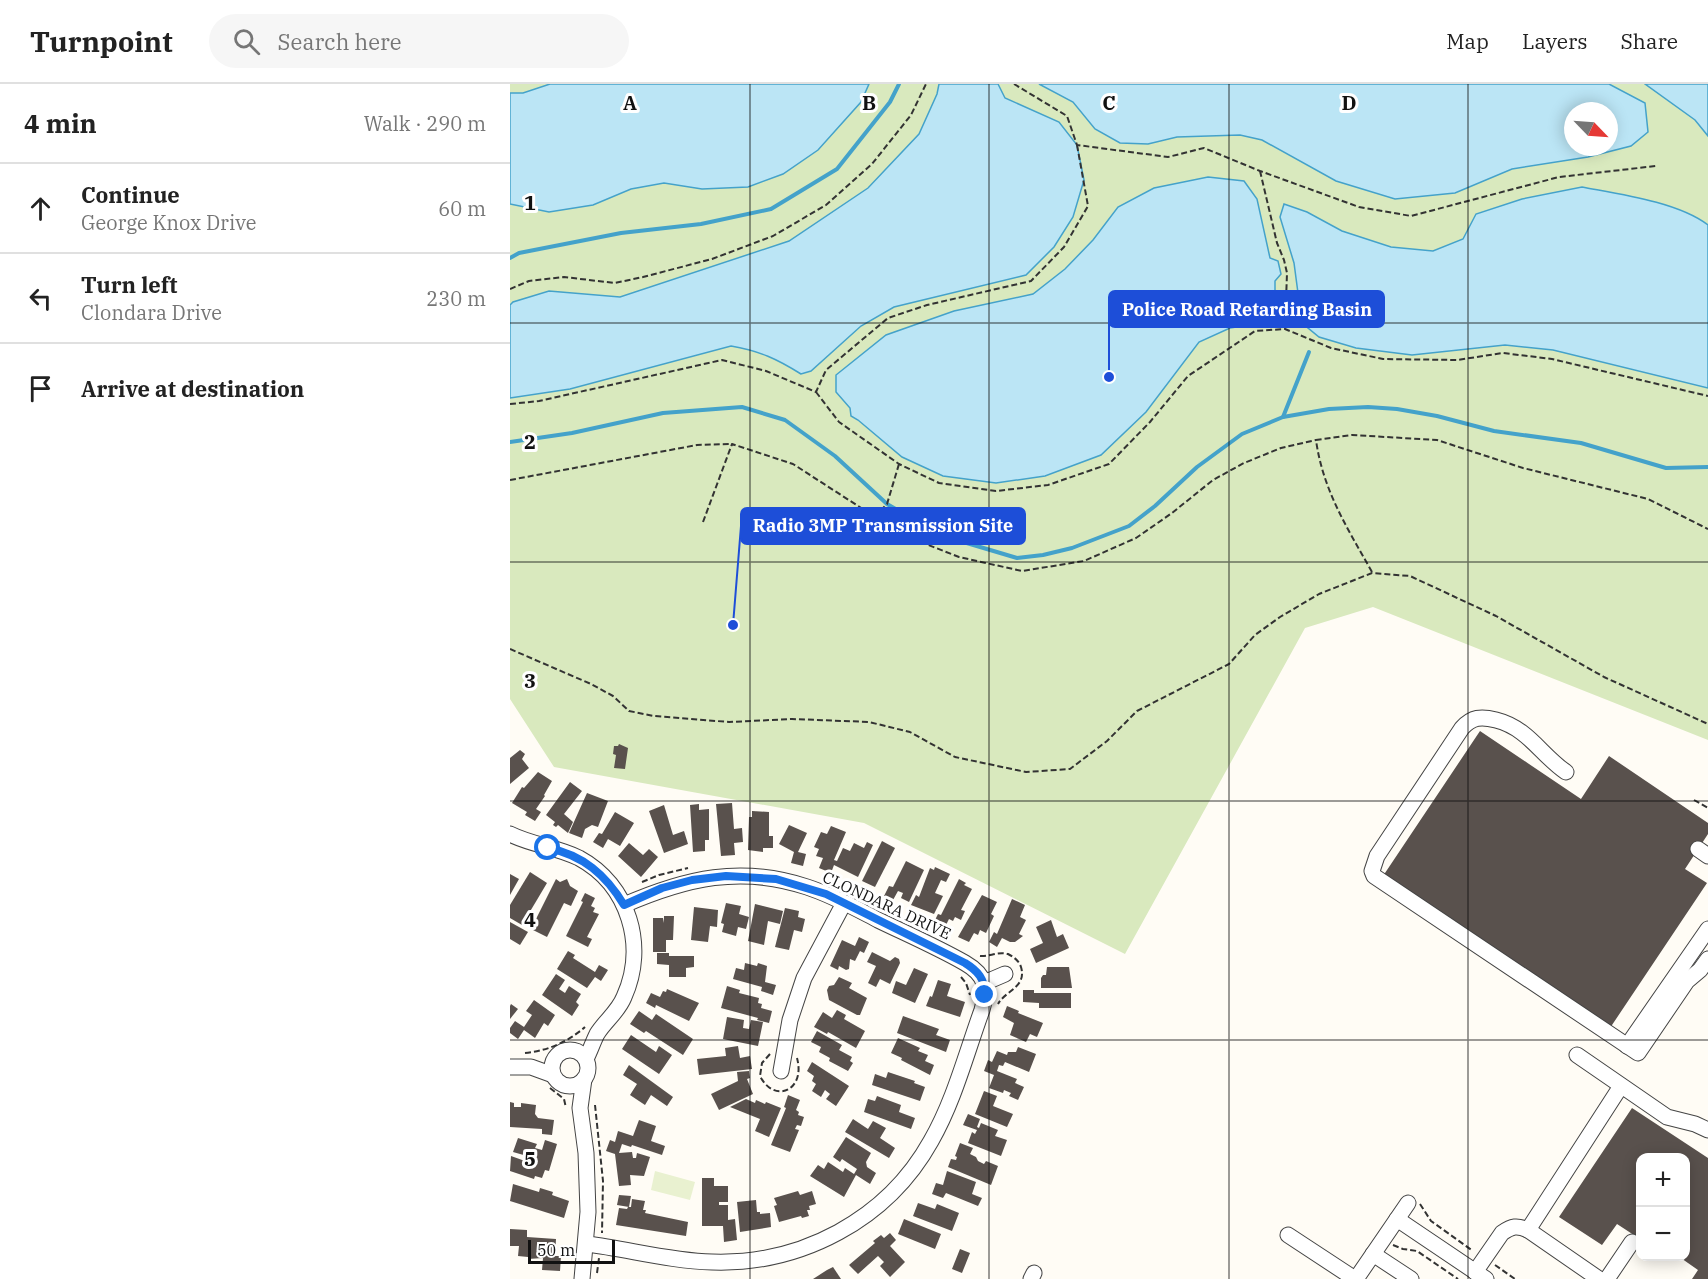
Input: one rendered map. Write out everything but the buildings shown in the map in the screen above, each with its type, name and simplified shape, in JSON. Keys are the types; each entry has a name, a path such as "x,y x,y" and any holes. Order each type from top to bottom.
{"street":[{"path":"1566,772 1554,764 1518,728 1484,717 1468,721 1377,856 1372,871 1374,876 1638,1053 1687,981 1700,970 1708,959"},
{"path":"510,834 579,858 598,871 611,885 624,905 632,928 634,965 624,999 617,1010 570,1050"},
{"name":"CLONDARA DRIVE","path":"624,905 677,884 726,876 759,877 792,882 844,903 965,963 977,971 984,983"},
{"path":"781,1071 790,1020 804,978 844,903"},
{"path":"1628,1046 1708,929"},
{"path":"587,1244 704,1262 738,1262 793,1252 856,1223 909,1175 931,1142 947,1109 982,1010 985,995 984,983 1005,974"},
{"path":"582,1279 587,1244 588,1180 580,1107 584,1079 588,1070 586,1059 593,1029"},
{"path":"510,1066 531,1067 555,1057 564,1050 580,1052 586,1059"},
{"path":"1576,1055 1667,1117 1708,1130"},
{"path":"551,1082 555,1057"},
{"path":"531,1067 551,1082 574,1085 584,1079"},
{"path":"566,1085 580,1107"},
{"path":"1528,1230 1621,1086"},
{"path":"1288,1235 1356,1279 1408,1203"},
{"path":"1397,1219 1475,1275 1502,1233 1514,1226 1528,1230 1599,1279"},
{"path":"1607,1279 1632,1242"},
{"path":"1373,1254 1411,1279"}],"path":[{"path":"510,289 529,281 564,277 615,283 644,278 712,259 773,236 826,205 872,164 911,115 926,84"},
{"path":"816,392 826,370 888,318 927,305 1031,282 1064,247 1088,206 1077,145 1067,116 1014,84"},
{"path":"1077,145 1168,157 1204,148 1359,207 1411,216 1559,177 1656,166"},
{"path":"1260,171 1277,243 1287,273 1285,329"},
{"path":"510,404 539,401 722,360 766,371 816,392 839,422 898,464 939,483 996,491 1048,484 1109,464 1150,422 1188,376 1255,332 1285,329 1331,348 1383,359 1456,360 1503,353 1552,359 1708,396"},
{"path":"510,480 697,445 732,444 793,464 903,535 958,557 1022,571 1084,561 1136,538 1213,480 1244,463 1281,448 1352,435 1437,440 1523,468 1648,499 1708,529"},
{"path":"1316,440 1326,487 1372,573"},
{"path":"703,522 732,444"},
{"path":"874,517 887,504 898,464"},
{"path":"510,649 591,684 613,696 629,711 654,716 729,722 792,719 869,722 910,732 956,757 1026,772 1070,770 1107,741 1137,711 1229,664 1255,634 1280,617 1319,594 1372,573 1410,576 1496,616 1604,677 1708,724"},
{"path":"1694,800 1707,806"},
{"path":"639,884 659,875 694,867"},
{"path":"972,952 986,957 1002,953 1008,954 1019,962 1022,975 1019,984 1002,997 997,1006"},
{"path":"958,975 966,983 971,996"},
{"path":"519,1053 539,1051 593,1029"},
{"path":"551,1082 564,1099 580,1107 603,1181 602,1234"},
{"path":"596,1279 599,1257"}],"green space":[{"path":"510,84 1708,84 1708,740 1373,607 1305,628 1125,954 864,823 554,767 510,699"},
{"path":"655,1171 695,1182 690,1200 651,1190"}],"water":[{"path":"550,84 869,84 861,102 818,150 783,174 748,187 702,189 664,183 631,189 593,205 549,212 510,204 510,93 523,93"},
{"path":"939,84 998,84 1005,98 1059,122 1077,145 1084,180 1073,217 1054,247 1026,275 894,307 861,326 811,371 801,374 768,356 731,346 570,389 510,398 510,305 513,302 549,291 620,297 789,241 868,188 919,134 937,94"},
{"path":"1039,84 1609,84 1645,103 1648,132 1631,146 1618,149 1618,102 1564,102 1564,156 1592,156 1512,169 1455,193 1395,199 1336,181 1262,140 1240,135 1177,137 1148,144 1120,143 1095,129 1073,102"},
{"path":"1645,84 1708,84 1708,136 1695,120"},
{"path":"1208,177 1244,181 1257,199 1270,258 1278,261 1281,274 1275,281 1275,318 1262,323 1230,328 1199,342 1146,412 1101,455 1045,476 996,483 943,476 902,457 851,416 850,408 836,392 836,375 886,335 954,311 1033,294 1065,269 1093,240 1118,207 1154,188"},
{"path":"1582,187 1665,205 1681,210 1708,225 1708,388 1553,350 1505,345 1412,355 1356,348 1319,337 1302,323 1294,263 1280,217 1284,204 1307,212 1342,231 1391,247 1433,251 1463,239 1476,214 1522,199"}],"waterway":[{"path":"510,258 519,253 621,233 701,224 771,209 837,169 890,102 899,84"},
{"path":"1283,417 1309,352"},
{"path":"510,442 572,433 663,413 742,407 785,420 835,456 887,504 906,515 960,541 1017,558 1072,548 1129,526 1155,506 1197,467 1242,434 1283,417 1329,409 1368,407 1397,409 1437,416 1494,431 1581,443 1666,468 1708,467"}],"place":[{"name":"Police Road Retarding Basin","path":"1109,377"},
{"name":"Radio 3MP Transmission Site","path":"733,625"}],"route":[{"path":"548,848 579,858 598,871 611,885 624,905 662,888 726,876 776,879 808,887 974,968 983,980 985,995"}]}
